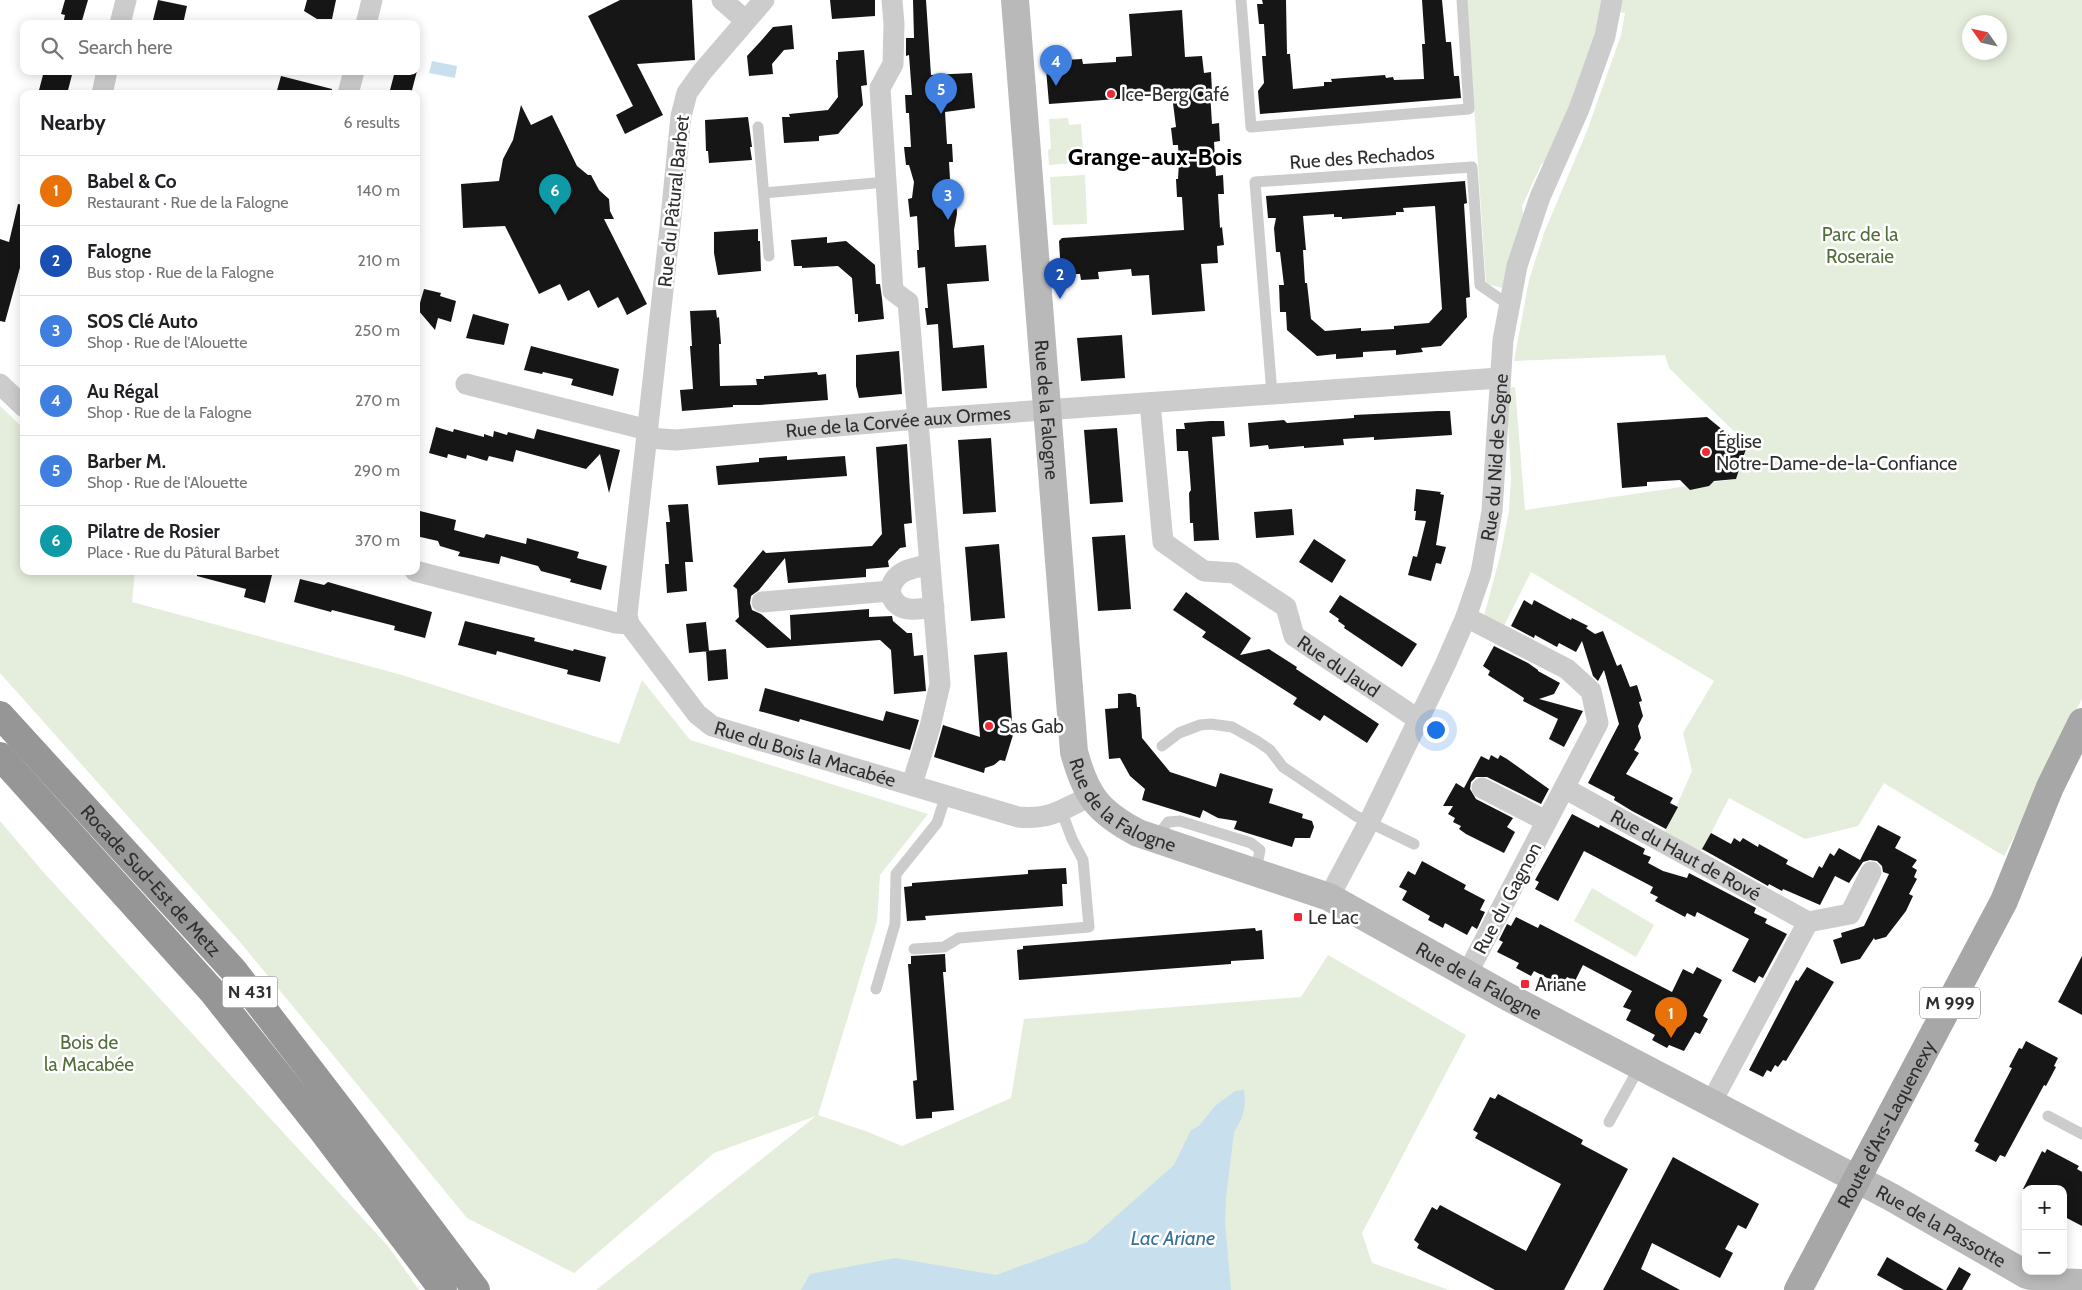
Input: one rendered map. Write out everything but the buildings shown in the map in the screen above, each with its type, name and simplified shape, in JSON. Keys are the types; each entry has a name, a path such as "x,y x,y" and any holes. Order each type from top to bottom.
{"highway":[{"name":"Rocade Sud-Est de Metz","path":"0,715 234,971 350,1120 476,1290"},
{"name":"Rocade Sud-Est de Metz","path":"0,756 212,992 328,1138 442,1290"}],"main road":[{"name":"Route d'Ars-Laquenexy","path":"1798,1290 2004,901 2050,787 2082,722"},
{"name":"Route d'Ars-Laquenexy","path":"2036,823 2082,748"}],"street":[{"path":"121,20 126,0"},
{"path":"367,20 372,0"},
{"path":"722,0 745,20"},
{"name":"Rue du Pâtural Barbet","path":"629,624 627,615 681,116 687,93 702,72 764,0"},
{"path":"892,0 894,24 893,64 880,88 893,290 908,302 940,684 930,727 912,784"},
{"name":"Rue de la Falogne","path":"1015,0 1074,752 1084,786 1091,796 1118,823 1138,833 1329,897 1467,974 1857,1179"},
{"name":"Rue du Nid de Sogne","path":"1329,897 1369,822 1419,720 1466,617 1481,573 1491,524 1495,481 1499,378 1509,305 1517,266 1540,197 1579,109 1605,36 1612,0"},
{"path":"103,90 106,75"},
{"path":"349,90 353,75"},
{"name":"Rue de la Corvée aux Ormes","path":"647,434 676,440 918,419 1499,378"},
{"path":"466,384 647,434"},
{"name":"Rue du Jaud","path":"1150,403 1163,542 1204,571 1234,573 1286,607 1294,636 1419,720"},
{"path":"930,565 910,568 900,573 894,580 890,591 895,603 901,608 913,610 934,607"},
{"path":"420,572 616,623 629,624"},
{"path":"762,602 890,591"},
{"name":"Rue du Gagnon","path":"1466,617 1568,669 1591,691 1598,723 1467,974"},
{"name":"Rue du Bois la Macabée","path":"629,624 697,714 712,726 1018,817 1050,816 1091,796"},
{"name":"Rue du Gagnon","path":"1482,788 1546,822"},
{"name":"Rue du Haut de Rové","path":"1564,788 1808,922"},
{"path":"1711,1103 1808,922 1850,914 1871,872"},
{"name":"Rue de la Passotte","path":"1857,1179 2022,1282 2082,1283"}],"lane":[{"name":"Rue des Rechados","path":"1241,0 1250,127 1469,109 1462,0"},
{"path":"758,127 769,256"},
{"name":"Rue des Rechados","path":"1272,394 1255,182 1472,167 1480,286 1509,305"},
{"path":"764,193 886,182"},
{"path":"1162,746 1179,733 1200,725 1211,724 1232,727 1244,732 1270,750 1283,767 1356,816 1414,844"},
{"path":"876,989 895,924 896,874 937,823 946,795"},
{"path":"914,949 944,947 959,938 1089,927 1082,860 1061,810"},
{"path":"1609,1122 1640,1066"},
{"path":"2048,1116 2082,1134"}],"green space":[{"path":"1467,0 1602,0 1598,25 1562,126 1548,159 1541,165 1522,206 1524,217 1503,288 1486,284"},
{"name":"Parc de la Roseraie","path":"1619,0 2082,0 2082,699 2057,746 2059,751 2004,856 1884,783 1858,826 1805,839 1729,798 1700,854 1663,837 1692,771 1683,733 1714,681 1531,572 1502,630 1483,620 1501,552 1509,511 1511,478 1508,388 1515,387 1525,510 1736,479 1748,445 1669,368 1665,355 1514,361 1529,280 1544,233 1587,131 1621,35 1625,13 1619,12"},
{"path":"1068,118 1069,125 1081,124 1084,162 1049,165 1048,150 1051,149 1049,119"},
{"path":"1085,175 1087,224 1053,225 1050,177"},
{"path":"0,406 20,425 20,575 135,575 132,602 402,675 619,744 642,680 690,740 928,814 880,875 877,921 818,1115 902,1146 1011,1098 1024,1019 1301,997 1328,955 1466,1035 1362,1233 1372,1263 1449,1290 596,1290 816,1116 714,1153 574,1273 467,1218 240,942 0,673"},
{"name":"Bois de la Macabée","path":"0,821 45,874 388,1246 419,1290 0,1290"},
{"path":"1592,888 1654,925 1636,957 1574,921"}],"water":[{"path":"432,61 457,66 455,78 429,73"},
{"name":"Lac Ariane","path":"1244,1090 1245,1104 1242,1118 1234,1132 1226,1197 1225,1222 1231,1290 801,1290 810,1274 895,1258 996,1275 1087,1242 1174,1165 1191,1130 1199,1126 1215,1106 1235,1091"}],"place":[{"name":"Au Régal","path":"1056,86"},
{"name":"Ice-Berg Café","path":"1111,94"},
{"name":"Barber M.","path":"941,114"},
{"name":"Pilatre de Rosier","path":"555,215"},
{"name":"SOS Clé Auto","path":"948,220"},
{"name":"Falogne","path":"1060,299"},
{"name":"Église Notre-Dame-de-la-Confiance","path":"1706,452"},
{"name":"Sas Gab","path":"989,726"},
{"name":"Le Lac","path":"1298,917"},
{"name":"Ariane","path":"1525,984"},
{"name":"Babel & Co","path":"1671,1038"}],"district":[{"name":"Grange-aux-Bois","path":"1155,157"}]}
